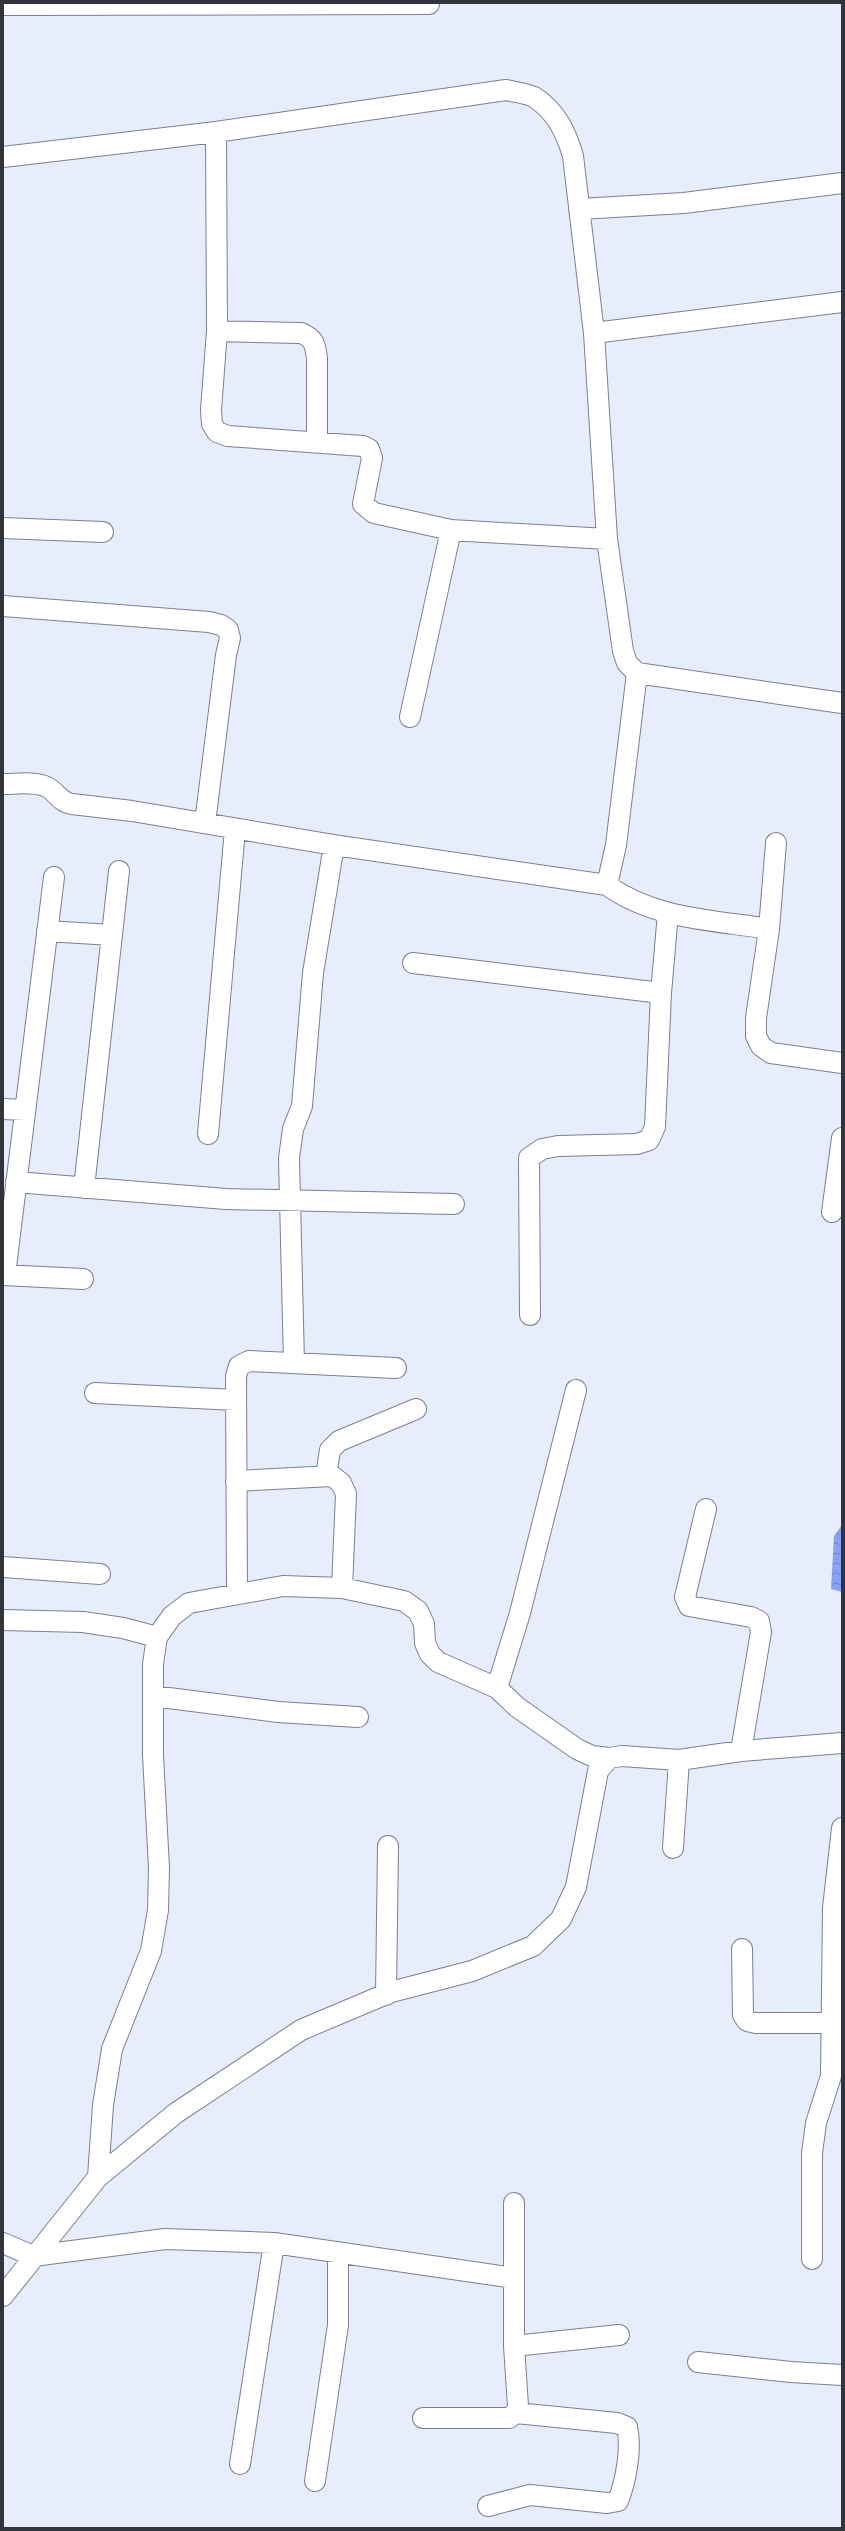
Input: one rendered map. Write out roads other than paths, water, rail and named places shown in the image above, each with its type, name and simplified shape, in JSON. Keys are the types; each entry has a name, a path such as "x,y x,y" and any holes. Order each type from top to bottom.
{"street":[{"path":"3,6 172,4 429,4"},
{"path":"3,157 216,132 389,105 506,90 533,96 558,119 568,137 573,156 594,333 607,539 623,651 628,663 637,673 842,703"},
{"path":"216,132 217,331 211,410 212,424 217,432 228,436 363,446 369,449 372,458 363,496 363,504 366,510 374,513 451,530 607,539"},
{"path":"579,209 684,203 842,183"},
{"path":"594,333 842,302"},
{"path":"217,331 301,334 310,336 315,344 317,358 317,442"},
{"path":"3,528 103,532"},
{"path":"410,717 451,530"},
{"path":"3,606 209,622 221,625 228,630 230,638 205,823"},
{"path":"607,885 616,845 637,673"},
{"path":"3,784 40,785 48,787 65,803 132,810 334,845 607,885 624,897 668,913 769,929"},
{"path":"208,1134 235,829"},
{"path":"776,843 769,929 756,1018 756,1036 761,1046 771,1053 842,1064"},
{"path":"294,1363 292,1202 289,1158 293,1128 302,1106 313,973 334,845"},
{"path":"84,1188 119,871"},
{"path":"54,877 4,1275 83,1279"},
{"path":"530,1315 529,1158 542,1149 558,1146 637,1144 649,1140 655,1127 661,993 668,913"},
{"path":"47,931 112,935"},
{"path":"413,963 661,993"},
{"path":"3,1109 25,1110"},
{"path":"832,1212 842,1138"},
{"path":"16,1182 292,1202 454,1204"},
{"path":"237,1594 236,1376 239,1366 248,1361 396,1368"},
{"path":"497,1688 520,1613 576,1390"},
{"path":"95,1393 236,1400"},
{"path":"326,1476 330,1450 339,1441 416,1409"},
{"path":"236,1481 332,1476 342,1483 346,1494 342,1588"},
{"path":"706,1509 685,1597 689,1606 751,1617 759,1621 761,1632 741,1751"},
{"path":"3,1567 100,1574"},
{"path":"98,2177 103,2105 112,2049 151,1951 158,1910 159,1868 153,1696 154,1649 157,1637 172,1616 190,1603 283,1586 342,1588 404,1601 418,1611 424,1624 425,1643 430,1654 438,1662 497,1688 517,1707 577,1749 592,1756 609,1758 622,1756 678,1760 741,1751 842,1742"},
{"path":"3,1620 83,1622 123,1628 157,1637"},
{"path":"153,1696 278,1712 358,1717"},
{"path":"3,2296 33,2256 98,2177 176,2112 301,2030 386,1994 472,1972 533,1946 561,1919 576,1887 598,1772 609,1758"},
{"path":"672,1848 678,1760"},
{"path":"812,2259 812,2153 816,2123 831,2076 830,2023 833,1908 842,1828"},
{"path":"386,1994 388,1846"},
{"path":"742,1949 743,2015 747,2021 756,2023 830,2023"},
{"path":"423,2418 509,2418 516,2412 518,2406 514,2346 514,2203"},
{"path":"3,2243 33,2256 165,2239 274,2243 514,2278"},
{"path":"240,2464 274,2243"},
{"path":"315,2481 338,2326 338,2252"},
{"path":"514,2346 619,2335"},
{"path":"698,2362 791,2372 842,2375"},
{"path":"488,2506 530,2495 607,2503 618,2501 622,2491 629,2437 627,2427 617,2423 516,2412"}],"water":[{"path":"842,1525 842,1592 831,1589 834,1536"}]}
